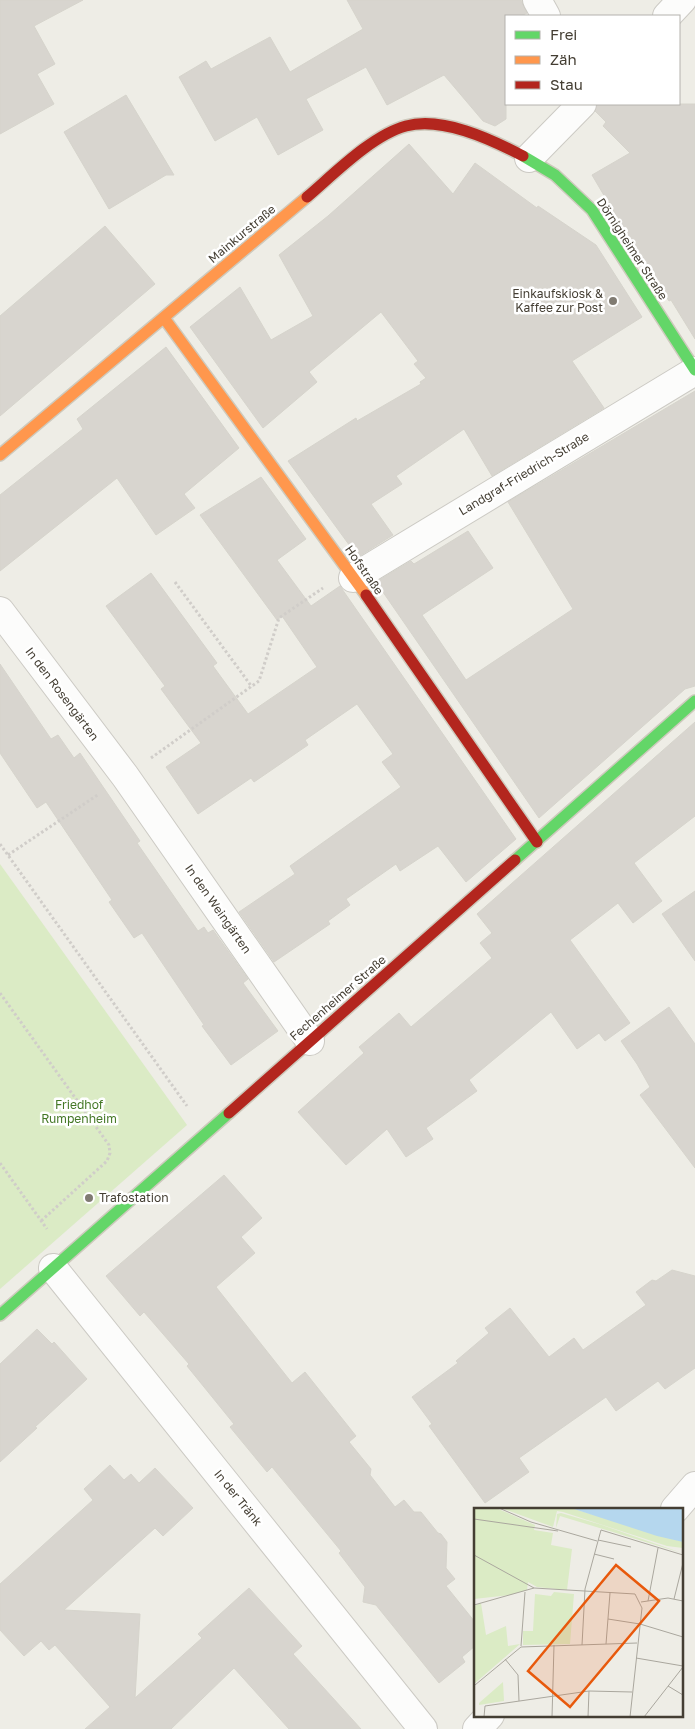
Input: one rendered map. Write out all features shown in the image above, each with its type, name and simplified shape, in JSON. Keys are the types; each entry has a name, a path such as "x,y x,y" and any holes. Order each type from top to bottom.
{"street":[{"path":"537,0 545,15"},
{"path":"668,15 682,0"},
{"path":"530,158 581,105"},
{"name":"Mainkurstraße","path":"0,455 354,157 396,130 412,124 457,128 530,158"},
{"name":"Dörnigheimer Straße","path":"530,158 556,176 592,210 695,371"},
{"name":"Hofstraße","path":"164,318 351,574 536,842"},
{"name":"Landgraf-Friedrich-Straße","path":"351,574 695,371"},
{"name":"In den Rosengärten","path":"0,611 125,776"},
{"name":"Fechenheimer Straße","path":"0,1316 695,701"},
{"name":"In den Weingärten","path":"125,776 310,1041"},
{"name":"In der Tränk","path":"60,1262 423,1729"},
{"path":"676,1508 695,1486"},
{"path":"478,1729 489,1716"}],"path":[{"path":"8,855 252,687 259,681 279,618 351,574"},
{"path":"175,582 252,687"},
{"path":"0,844 206,1133"},
{"path":"0,993 109,1145 110,1153 107,1161 41,1221"},
{"path":"0,1163 41,1221 60,1262"}],"green space":[{"name":"Friedhof Rumpenheim","path":"0,864 187,1125 0,1289"}],"building":[{"path":"0,0 83,0 34,26 55,64 37,74 54,104 0,134"},
{"path":"347,0 521,0 527,13 523,15 505,15 506,119 495,126 483,121 444,75 387,105 366,67 306,99 323,130 278,155 257,117 215,141 179,77 206,61 211,69 270,37 290,72 363,29"},
{"path":"126,95 174,175 166,175 109,209 64,132"},
{"path":"695,104 695,339 632,243 592,175 630,153 603,126 606,122 595,111 597,105"},
{"path":"409,144 453,194 475,163 537,208 538,206 596,245 642,317 572,361 604,408 492,476 464,429 396,476 402,484 371,504 393,535 358,557 288,461 356,418 357,421 421,384 420,382 426,378 414,364 418,361 381,312 309,372 317,382 263,428 190,327 240,287 271,340 313,316 279,255 328,216"},
{"path":"105,226 155,284 0,416 0,316"},
{"path":"166,347 239,448 184,494 195,508 156,535 117,478 0,571 0,495 83,429 77,419"},
{"path":"695,391 695,686 685,689 539,818 376,582 411,561 414,564 468,531 493,568 422,615 466,680 573,609 508,502"},
{"path":"261,477 306,539 277,560 311,606 340,586 516,839 466,882 438,846 400,871 396,864 346,899 350,905 328,921 330,924 274,962 239,912 295,874 290,866 401,787 382,762 393,754 357,704 305,740 308,745 254,782 251,778 198,814 166,767 201,743 161,689 165,686 106,606 151,573 217,663 213,666 248,714 317,667 282,616 277,620 200,515"},
{"path":"0,664 51,739 58,735 74,758 80,753 140,841 137,843 198,931 204,927 208,933 213,930 248,979 243,983 278,1031 231,1065 202,1026 204,1025 142,933 134,938 109,902 112,900 46,802 37,808 0,753"},
{"path":"695,722 695,816 634,863 662,901 633,923 618,903 570,940 630,1023 605,1041 599,1033 577,1049 551,1012 469,1080 477,1091 426,1128 433,1139 406,1157 387,1129 346,1165 298,1112 364,1053 359,1047 399,1013 411,1027 492,958 480,943 492,933 477,914"},
{"path":"695,891 695,961 662,914"},
{"path":"669,1007 695,1044 695,1168 640,1095 650,1087 621,1041"},
{"path":"224,1175 262,1218 241,1237 255,1253 216,1287 292,1383 305,1372 356,1436 349,1442 371,1469 370,1475 395,1507 404,1500 414,1512 421,1512 447,1542 446,1568 455,1579 446,1586 474,1621 474,1647 462,1657 465,1662 439,1683 376,1605 363,1602 365,1587 339,1553 341,1551 272,1467 267,1472 230,1427 234,1424 187,1366 189,1364 144,1312 140,1316 106,1276"},
{"path":"672,1270 695,1276 695,1368 665,1389 658,1381 616,1411 606,1397 519,1458 529,1472 485,1503 429,1426 432,1424 412,1397 458,1363 456,1361 489,1333 485,1328 510,1308 549,1357 574,1338 583,1350 646,1305 636,1292 652,1280 656,1281"},
{"path":"37,1329 52,1344 54,1342 87,1379 0,1462 0,1364"},
{"path":"110,1465 124,1480 131,1474 139,1483 155,1468 193,1508 163,1536 155,1528 64,1610 140,1614 135,1698 202,1638 198,1634 249,1588 302,1646 293,1654 361,1729 289,1729 234,1668 171,1729 85,1729 110,1707 55,1645 49,1650 41,1641 24,1656 0,1630 0,1584 93,1500 84,1489"}],"traffic: fast":[{"path":"523,156 555,175 592,210 695,370"},
{"path":"515,860 695,701"},
{"path":"0,1315 229,1113"}],"traffic: slow":[{"path":"0,455 307,197"},
{"path":"164,318 366,595"}],"traffic: jam":[{"path":"307,197 367,147 380,138 406,126 435,124 466,131 523,156"},
{"path":"366,595 537,842"},
{"path":"229,1113 515,860"}],"place":[{"name":"Einkaufskiosk & Kaffee zur Post","path":"613,301"},
{"name":"Trafostation","path":"89,1198"}]}
